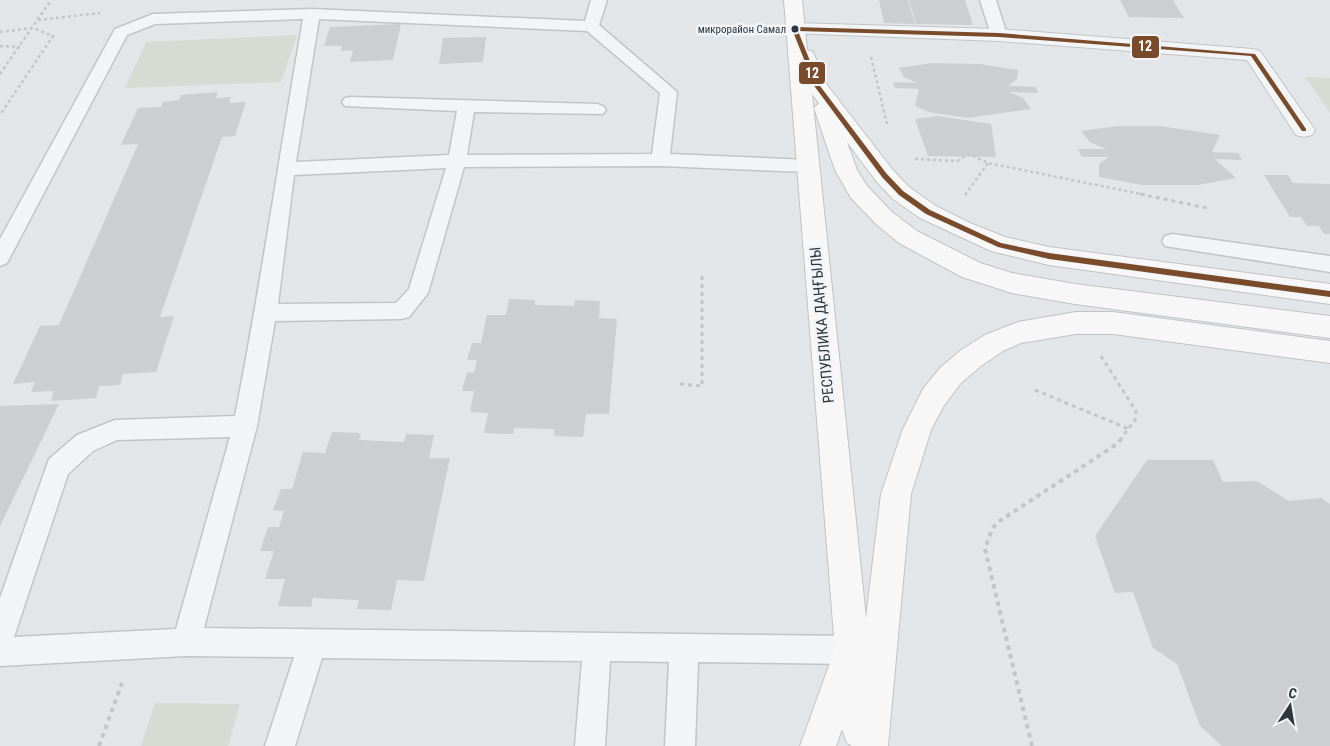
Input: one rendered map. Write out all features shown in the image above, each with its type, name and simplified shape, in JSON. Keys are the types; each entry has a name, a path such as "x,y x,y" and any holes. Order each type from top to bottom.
{"main road":[{"name":"РЕСПУБЛИКА ДАҢҒЫЛЫ","path":"793,0 861,746"},
{"path":"795,29 846,170 859,192 884,218 908,237 957,264 1012,283 1330,327"},
{"path":"817,86 884,174 901,192 928,212 1000,245 1049,256 1330,294"},
{"path":"870,746 896,494 917,429 933,398 950,376 971,358 994,342 1018,333 1076,323 1113,323 1330,352"},
{"name":"РЕСПУБЛИКА ДАҢҒЫЛЫ","path":"849,746 852,650"},
{"path":"818,746 852,650"}],"street":[{"path":"795,29 999,35 1253,55 1304,130"}],"lane":[{"path":"591,26 599,0"},
{"path":"988,0 999,35"},
{"path":"186,642 245,426 266,313 286,169 312,14"},
{"path":"0,258 121,32 153,19 312,14 591,26 669,92 660,160"},
{"path":"351,102 597,110"},
{"path":"266,313 402,311 418,292 458,162 466,106"},
{"path":"286,169 458,162 660,160 808,166"},
{"path":"1172,241 1330,264"},
{"path":"0,637 58,467 78,449 85,443 115,430 245,426"},
{"path":"0,652 186,642 852,650"},
{"path":"280,746 312,645"},
{"path":"590,746 597,648"},
{"path":"680,746 684,649"}],"path":[{"path":"0,74 34,28 51,0"},
{"path":"38,20 102,13"},
{"path":"0,32 34,28 53,36 0,115"},
{"path":"865,31 889,132"},
{"path":"0,46 20,47"},
{"path":"909,159 957,161 969,154 988,163 1206,208"},
{"path":"960,201 988,163"},
{"path":"680,384 702,386 702,272"},
{"path":"1032,746 986,549 987,539 998,522 1117,444 1129,429 1035,390"},
{"path":"99,746 136,644"}],"shaded area":[{"path":"297,35 281,82 125,88 146,42"},
{"path":"1305,77 1330,78 1330,113"},
{"path":"155,703 240,704 228,746 141,746"}],"building":[{"path":"879,0 908,0 915,24 884,23"},
{"path":"909,0 965,0 973,25 916,24"},
{"path":"1120,0 1173,0 1184,18 1129,17"},
{"path":"401,24 393,60 350,62 353,50 341,51 342,46 324,46 330,27"},
{"path":"486,37 483,62 439,64 443,38"},
{"path":"932,63 979,64 1018,70 1017,79 1008,86 1036,87 1038,93 1009,92 1023,98 1031,109 967,118 928,112 915,106 919,89 895,88 893,82 917,83 904,77 899,68"},
{"path":"218,92 216,98 231,97 229,103 246,102 235,136 222,137 160,317 174,316 156,372 123,374 120,385 99,386 96,398 51,401 54,391 31,392 35,382 13,384 40,326 59,325 138,144 121,145 138,108 161,107 163,102 179,100 181,95"},
{"path":"938,116 991,124 996,157 928,156 915,119"},
{"path":"1118,126 1160,126 1220,135 1212,152 1238,153 1242,160 1215,159 1236,178 1198,185 1142,185 1099,177 1099,164 1109,157 1082,157 1078,149 1106,149 1090,142 1081,131"},
{"path":"1264,175 1288,175 1293,183 1330,184 1330,234 1324,234 1319,226 1307,226 1301,217 1290,217"},
{"path":"509,299 535,300 535,305 574,306 575,300 600,301 599,318 617,319 609,414 586,414 583,437 554,436 554,429 514,428 513,434 484,433 488,413 470,412 474,391 462,391 467,372 474,373 477,360 467,360 472,343 481,343 487,315 506,315"},
{"path":"59,404 0,526 0,406"},
{"path":"332,432 361,433 359,440 404,442 406,434 434,435 429,458 450,458 424,581 397,580 391,610 357,609 359,600 313,598 311,607 278,606 285,579 265,579 274,551 260,551 268,527 279,527 284,511 273,510 281,489 292,489 303,452 325,453"},
{"path":"1147,460 1213,460 1223,482 1257,481 1289,501 1321,498 1330,504 1330,746 1222,746 1200,726 1177,664 1153,648 1133,592 1115,593 1095,536"}],"transit line":[{"name":"12","path":"1304,130 1253,55 999,35 795,29 817,86 884,175 901,193 928,212 1000,245 1049,256 1330,294"}],"place":[{"name":"микрорайон Самал","path":"795,29"}]}
